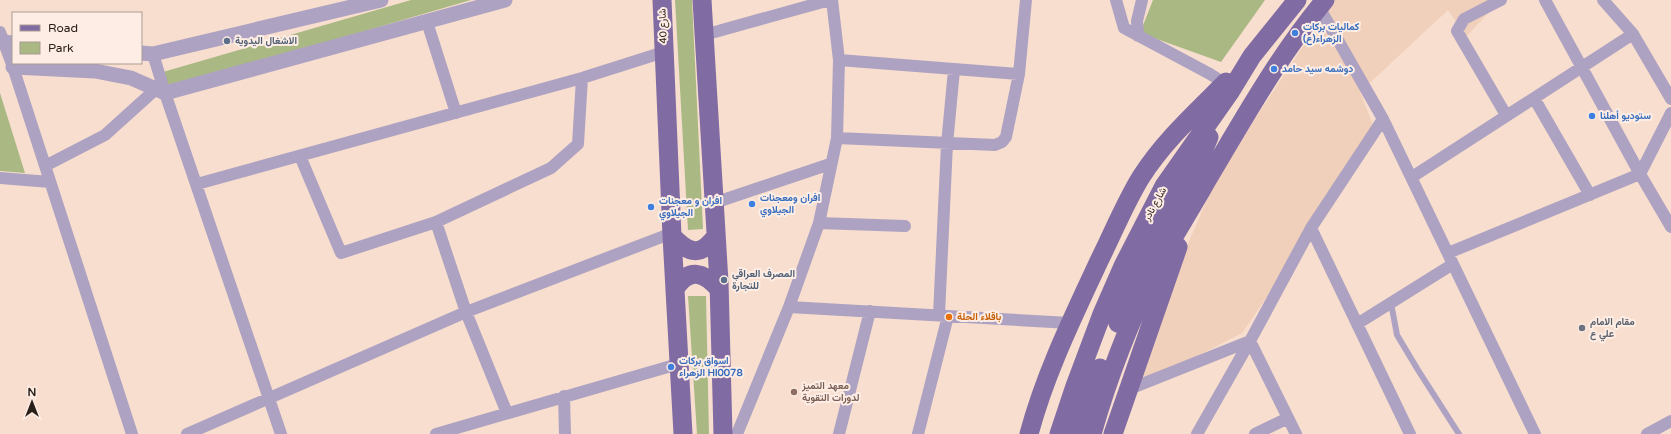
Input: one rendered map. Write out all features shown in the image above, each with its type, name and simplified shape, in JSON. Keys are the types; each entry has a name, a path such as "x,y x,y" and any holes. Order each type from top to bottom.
{"main road":[{"name":"شارع 40","path":"662,0 678,364 683,434"},
{"path":"702,0 719,289 723,434"},
{"path":"1029,434 1035,409 1070,323 1127,202 1141,177 1173,136 1229,87 1297,0"},
{"path":"1092,434 1108,383 1137,309 1176,231 1264,84 1322,4"},
{"path":"1078,434 1098,371 1128,297 1155,240 1201,156 1229,87"},
{"name":"شارع نادر","path":"1058,434 1102,314 1123,266 1164,186 1229,87"},
{"path":"1112,434 1180,239 1206,182"},
{"path":"672,235 683,248 693,251 698,251 706,247 716,236"},
{"path":"675,289 687,276 697,274 707,277 719,289"}],"street":[{"path":"281,434 197,184 147,53 382,0"},
{"path":"45,166 105,135 161,91 427,22 505,0"},
{"path":"704,35 831,0 839,60 837,138 830,164 819,223 789,307 737,434"},
{"path":"837,138 947,144 995,145 1002,142 1006,137 1019,74 1026,0"},
{"path":"1116,0 1124,28 1210,74 1229,87"},
{"path":"1138,36 1137,21 1142,0"},
{"path":"1501,0 1464,19 1457,32 1506,116"},
{"path":"1545,0 1640,174 1671,227"},
{"path":"1603,0 1633,34 1671,99"},
{"path":"1322,4 1383,119 1535,434"},
{"path":"427,22 456,113"},
{"path":"1412,178 1633,34"},
{"path":"4,40 132,434"},
{"path":"197,184 582,78 664,52"},
{"path":"839,60 1019,74"},
{"path":"13,67 95,71 131,78 161,91"},
{"path":"918,434 944,315 947,144 954,70"},
{"path":"300,156 341,253 436,222 551,168 578,144 582,78"},
{"path":"1534,98 1590,195"},
{"path":"1357,324 1391,303 1450,258 1640,174 1671,113"},
{"path":"1197,434 1250,341 1310,228 1383,119"},
{"path":"714,203 830,164"},
{"path":"0,178 50,182"},
{"path":"436,222 466,312 507,413"},
{"path":"819,223 905,226"},
{"path":"1310,228 1410,434"},
{"path":"187,434 466,312 672,235"},
{"path":"789,307 1070,323"},
{"path":"839,434 870,311"},
{"path":"1127,390 1250,341"},
{"path":"1250,341 1296,434"},
{"path":"436,434 678,364"},
{"path":"564,396 565,434"},
{"path":"1255,434 1288,418"},
{"path":"1647,434 1671,421"}],"lane":[{"path":"1391,303 1397,335 1459,434"}],"shaded area":[{"path":"1334,0 1500,0 1466,37 1448,10 1360,92 1378,137 1242,333 1124,394 1217,176"}],"green space":[{"path":"411,0 471,0 170,88 163,72"},
{"path":"675,0 692,0 703,229 688,230"},
{"path":"1153,0 1265,0 1221,62 1140,33"},
{"path":"0,93 25,173 0,171"},
{"path":"688,296 706,296 709,434 697,434"}],"place":[{"name":"كماليات بركات الزهراء(ع)","path":"1295,33"},
{"name":"الاشغال اليدوية","path":"227,41"},
{"name":"دوشمه سيد حامد","path":"1274,69"},
{"name":"ستوديو أهلنا","path":"1592,116"},
{"name":"افران ومعجنات الجيلاوي","path":"752,204"},
{"name":"افران و معجنات الجيلاوي","path":"651,207"},
{"name":"المصرف العراقي للتجارة","path":"724,280"},
{"name":"باقلاء الحلة","path":"949,317"},
{"name":"مقام الامام علي ع","path":"1582,328"},
{"name":"اسواق بركات الزهراء Hl0078","path":"671,367"},
{"name":"معهد التميز لدورات التقوية","path":"794,392"}]}
